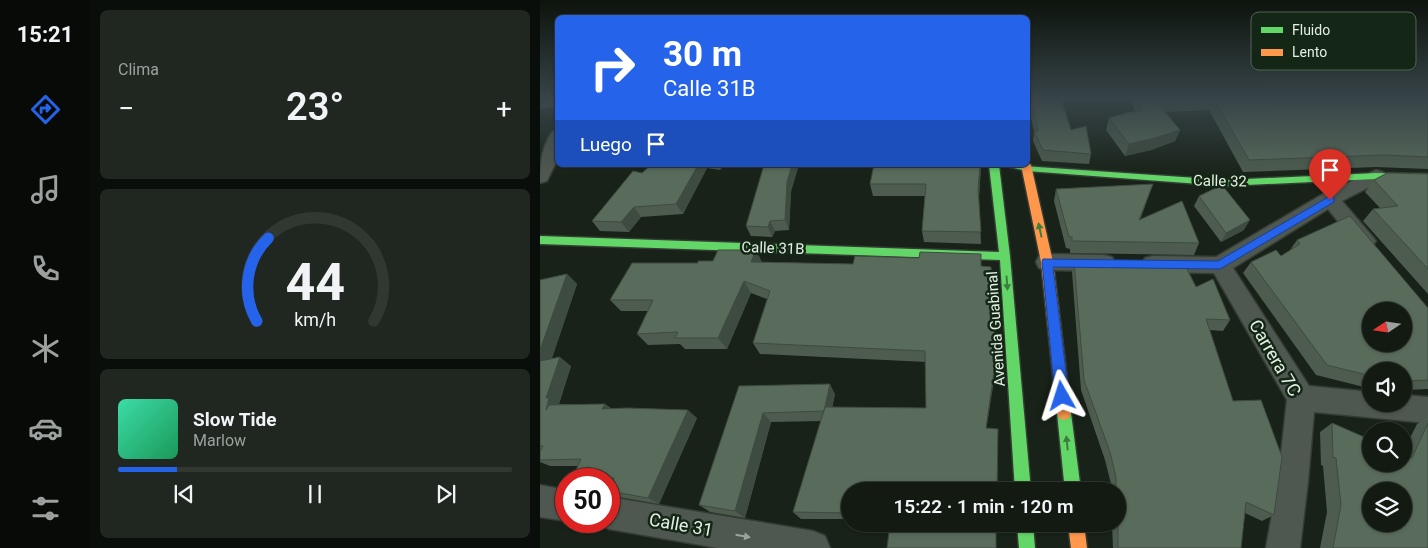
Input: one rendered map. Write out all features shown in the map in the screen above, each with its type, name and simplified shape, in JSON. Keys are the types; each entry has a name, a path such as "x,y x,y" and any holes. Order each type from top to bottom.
{"street":[{"path":"540,177 555,143"},
{"name":"Calle 32","path":"1030,166 1226,183 1376,176 1428,177"},
{"name":"Avenida Guabinal","path":"994,167 1005,256 1022,482"},
{"path":"1027,167 1047,262 1072,482"},
{"path":"1047,262 1220,265 1330,200 1376,176"},
{"path":"1330,200 1379,257"},
{"name":"Calle 31B","path":"540,240 1005,256"},
{"name":"Carrera 7C","path":"1220,265 1301,398 1293,480 1283,548"},
{"path":"1301,398 1428,410"},
{"path":"540,501 555,504"},
{"name":"Calle 31","path":"620,515 812,548"},
{"path":"1026,532 1027,548"},
{"path":"1077,532 1079,548"}],"building":[{"path":"1036,125 1069,125 1071,130 1086,126 1091,154 1043,150 1034,131 1038,131"},
{"path":"1114,125 1176,125 1180,130 1155,138 1129,144"},
{"path":"1229,125 1428,125 1428,157 1385,155 1249,160"},
{"path":"649,167 697,167 676,204 634,207 621,222 592,221 633,171 642,173"},
{"path":"763,167 791,167 787,182 785,220 770,221 768,227 746,226"},
{"path":"874,167 980,167 978,189 981,232 922,231 926,184 870,184"},
{"path":"1387,173 1428,174 1428,269 1373,209 1398,206 1374,180"},
{"path":"1153,184 1139,220 1182,201 1199,243 1072,241 1072,237 1069,237 1056,189"},
{"path":"1222,185 1250,220 1226,233 1199,196"},
{"path":"1350,216 1428,308 1428,380 1412,381 1412,362 1362,362 1362,374 1327,365 1251,262 1276,250 1281,256 1300,244 1297,240"},
{"path":"718,250 756,250 751,262 853,264 855,256 919,258 920,252 981,254 981,266 991,267 996,358 986,428 998,429 997,482 841,482 841,513 793,512 825,407 926,408 925,351 753,343 770,291 744,281 718,338 675,338 678,332 637,334 653,300 610,300 632,263 698,263 698,261 713,261"},
{"path":"1074,261 1184,263 1196,287 1213,279 1230,320 1206,319 1233,401 1261,400 1282,457 1274,515 1246,502 1241,548 1118,548 1118,532 1126,532 1126,482 1116,482 1110,452 1084,380"},
{"path":"567,274 540,350 540,280"},
{"path":"560,357 546,398 549,398 546,410 549,405 605,404 602,409 688,410 648,498 620,493 620,468 577,468 581,459 540,460 540,452 543,446 540,446 540,361"},
{"path":"830,384 824,411 763,413 735,511 699,505 739,386"},
{"path":"1332,423 1362,436 1362,472 1412,472 1412,458 1428,423 1428,548 1333,548 1341,505 1336,458 1333,457"},
{"path":"889,532 996,532 996,548 887,548"}],"traffic: fast":[{"path":"994,167 1005,256 1022,482"},
{"path":"1022,167 1226,183 1376,176 1428,177"},
{"path":"540,240 1005,256"},
{"path":"1064,413 1072,482"},
{"path":"1026,532 1027,548"}],"traffic: slow":[{"path":"1026,167 1047,262 1064,413"},
{"path":"1077,532 1079,548"}],"route":[{"path":"1062,396 1047,262 1220,265 1330,200"}]}
